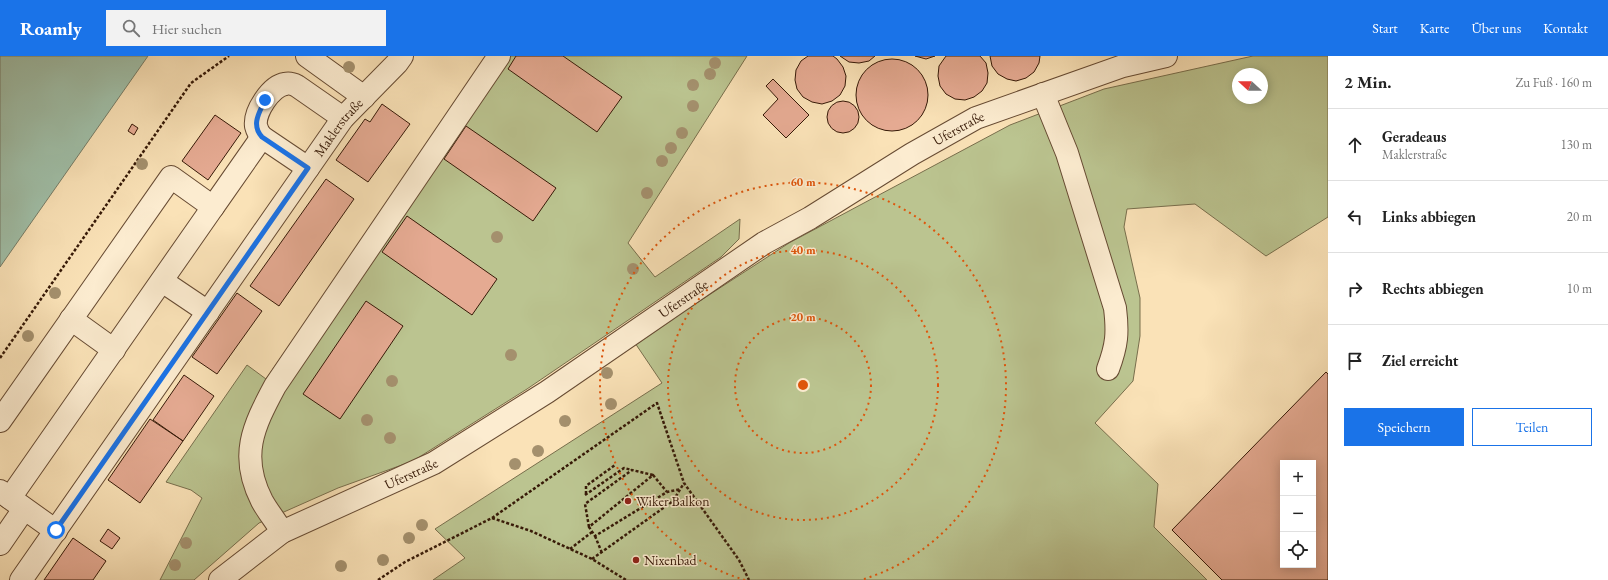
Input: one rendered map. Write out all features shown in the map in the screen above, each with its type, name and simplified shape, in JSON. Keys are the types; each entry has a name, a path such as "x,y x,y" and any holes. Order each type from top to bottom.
{"street":[{"path":"307,56 364,97"},
{"name":"Maklerstraße","path":"22,580 343,118 397,63 402,56"},
{"path":"282,532 263,502 254,482 250,448 254,429 261,412 275,386 500,56"},
{"name":"Uferstraße","path":"220,580 282,532 434,463 547,392 764,243 810,218 912,154 976,118 1122,66 1166,56"},
{"path":"308,168 262,137 258,132 256,126 259,112 272,91 285,84 297,86 343,118"},
{"path":"1043,94 1067,153 1115,308 1118,333 1114,352 1108,369"},
{"path":"0,544 11,499 262,137"},
{"path":"0,421 170,177 213,207"},
{"path":"162,281 208,312"},
{"path":"71,319 114,350"},
{"path":"11,499 56,530"}],"path":[{"path":"0,358 191,83 229,56"},
{"path":"378,580 404,562 492,518 657,404 684,483 739,560 749,580"},
{"path":"616,465 586,486 586,495 624,468 653,475 667,492"},
{"path":"602,553 595,536 589,527 585,504 632,470"},
{"path":"589,527 653,475"},
{"path":"592,559 673,501 684,483"},
{"path":"595,536 667,492 681,489"},
{"path":"492,518 531,531 592,559 626,580"},
{"path":"570,549 592,532"}],"shaded area":[{"path":"0,56 148,56 0,267"},
{"path":"489,56 747,56 628,243 655,277 740,219 739,239 721,257 527,389 413,461 338,488 259,523 194,580 160,580 202,498 191,490 166,482 247,365 266,379"},
{"path":"1253,56 1328,56 1328,217 1266,256 1195,204 1127,209 1124,227 1140,298 1140,336 1133,381 1095,423 1158,484 1154,527 1207,580 433,580 465,558 435,529 662,383 635,343 789,243 1010,125 1104,89"}],"building":[{"path":"516,56 563,56 622,97 597,132 508,69"},
{"path":"808,56 833,56 843,67 846,76 845,86 840,95 832,101 822,104 812,102 803,97 797,89 795,80 796,70 801,61"},
{"path":"840,56 875,56 869,61 859,63 849,62"},
{"path":"915,56 935,56 926,59"},
{"path":"946,56 980,56 986,63 988,73 987,83 982,91 974,97 965,100 955,99 946,94 940,86 938,76 939,66"},
{"path":"990,56 1040,56 1039,63 1034,72 1026,78 1016,81 1007,79 998,74 992,66"},
{"path":"892,59 906,62 918,69 925,81 928,95 925,109 918,121 906,128 892,131 878,128 866,121 859,109 856,95 859,81 866,69 878,62"},
{"path":"773,79 809,115 786,138 763,115 778,99 766,86"},
{"path":"840,101 846,101 856,108 859,117 858,123 852,130 846,133 840,133 830,126 827,120 827,114 834,104"},
{"path":"382,104 410,124 368,182 336,160 365,119 370,122"},
{"path":"215,115 241,133 208,180 182,161"},
{"path":"132,124 138,128 134,135 128,131"},
{"path":"466,126 556,188 533,221 444,159"},
{"path":"326,179 354,199 279,306 250,286"},
{"path":"407,216 497,279 472,315 382,252"},
{"path":"237,293 262,311 217,374 192,357"},
{"path":"366,301 403,326 340,419 303,394"},
{"path":"1326,372 1328,374 1328,580 1222,580 1172,530"},
{"path":"184,375 214,396 183,441 153,420"},
{"path":"150,419 183,441 140,503 108,480"},
{"path":"108,529 120,538 112,549 100,541"},
{"path":"73,538 106,561 93,580 44,580"}],"place":[{"name":"Wiker Balkon","path":"628,501"},
{"name":"Nixenbad","path":"636,560"}],"route":[{"path":"56,530 308,168 262,137 258,132 256,126 257,119 265,100"}]}
